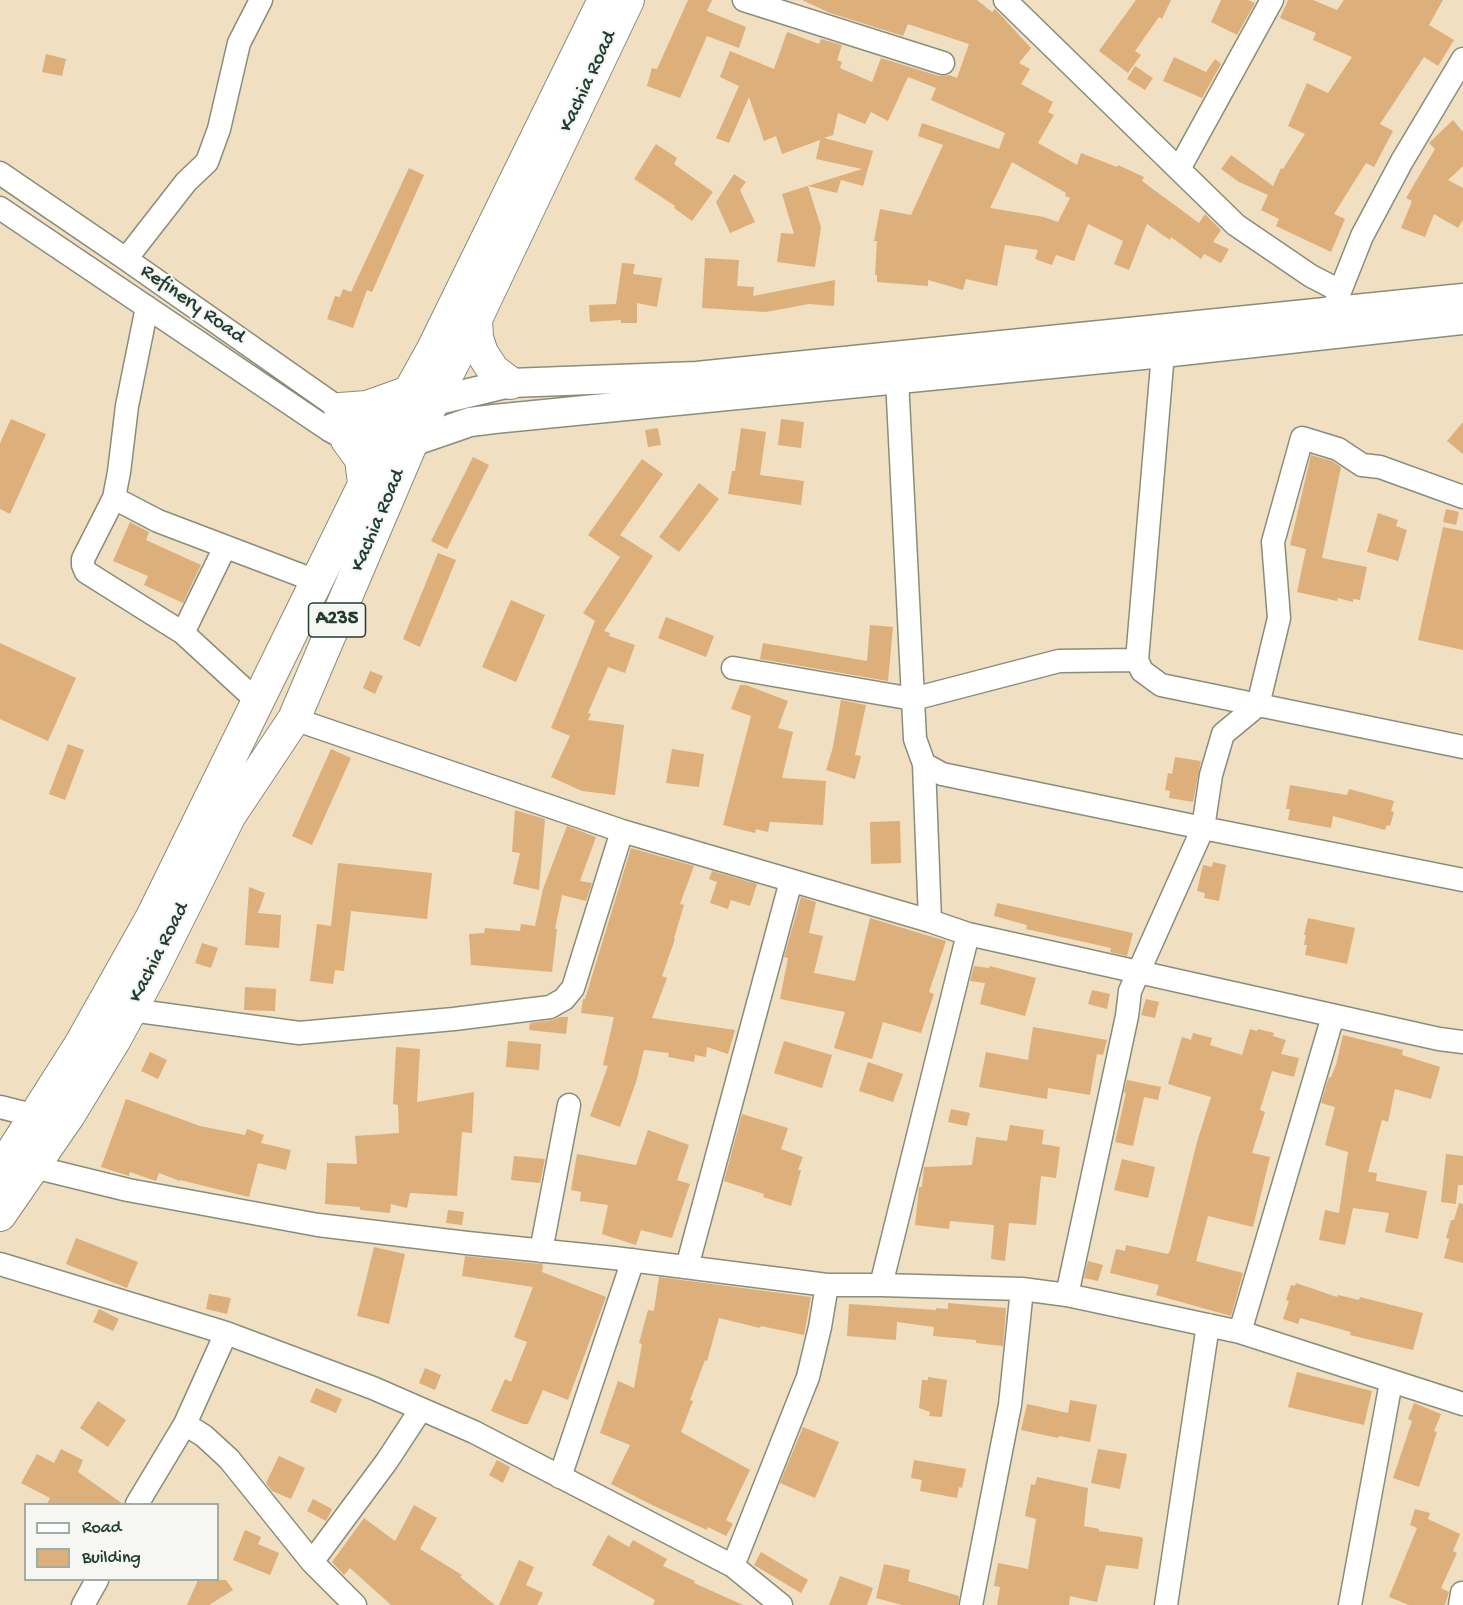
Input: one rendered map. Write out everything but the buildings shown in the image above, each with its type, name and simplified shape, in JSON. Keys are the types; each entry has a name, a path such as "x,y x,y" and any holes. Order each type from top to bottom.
{"highway":[{"name":"Kachia Road","path":"0,1171 80,1044 152,917 364,483 422,397 445,353 604,0"},
{"name":"Kachia Road","path":"445,353 476,319 628,0"},
{"path":"476,319 477,338 482,353 493,370 510,383"},
{"path":"328,415 422,397"},
{"path":"347,440 361,459 364,483"},
{"name":"Kachia Road","path":"0,1215 74,1106 114,1041 230,815 294,719 394,441"}],"main road":[{"path":"422,397 510,383 697,376 1336,301 1463,298"},
{"path":"394,441 470,422 494,419 1162,353 1463,320"}],"street":[{"path":"126,259 186,182 207,162 219,129 239,43 261,0"},
{"path":"744,0 943,63"},
{"path":"1005,0 1236,225 1311,276 1336,301 1362,236 1402,161 1463,59"},
{"path":"1179,169 1272,0"},
{"name":"Refinery Road","path":"0,173 302,382 347,440 365,446 394,441"},
{"name":"Refinery Road","path":"0,208 147,307 328,415 364,424 394,441"},
{"path":"147,307 127,406 114,498 83,559 84,569 183,633 257,701"},
{"path":"1162,353 1137,660 1142,671 1161,685 1463,747"},
{"path":"897,379 915,739 924,764 930,921"},
{"path":"1067,1295 1125,1027 1130,991 1140,974 1203,828 1211,775 1223,734 1258,705 1279,618 1273,542 1302,438 1338,449 1362,465 1380,467 1463,498"},
{"path":"114,498 158,521 316,581"},
{"path":"183,633 225,547"},
{"path":"733,668 913,699 1059,661 1137,660"},
{"path":"294,719 622,831 968,934 1439,1040 1463,1042"},
{"path":"924,764 942,774 1463,880"},
{"path":"131,1010 299,1033 454,1020 550,1007 564,999 573,988 622,831"},
{"path":"687,1267 792,881"},
{"path":"881,1285 968,934"},
{"path":"1240,1332 1333,1016"},
{"path":"541,1251 569,1105"},
{"path":"0,1107 36,1116"},
{"path":"33,1167 128,1190 318,1226 633,1260 827,1285 1022,1289 1067,1295 1240,1332 1463,1404"},
{"path":"560,1477 633,1260"},
{"path":"0,1264 226,1333 373,1388 474,1432 733,1566 781,1605"},
{"path":"733,1566 808,1377 827,1285"},
{"path":"971,1605 1010,1406 1022,1289"},
{"path":"1166,1605 1208,1325"},
{"path":"138,1503 184,1424 226,1333"},
{"path":"1350,1605 1392,1382"},
{"path":"312,1562 387,1461 421,1409"},
{"path":"184,1424 204,1436 229,1459 312,1562 355,1605"},
{"path":"84,1605 96,1581"},
{"path":"1460,1605 1462,1593"}]}
